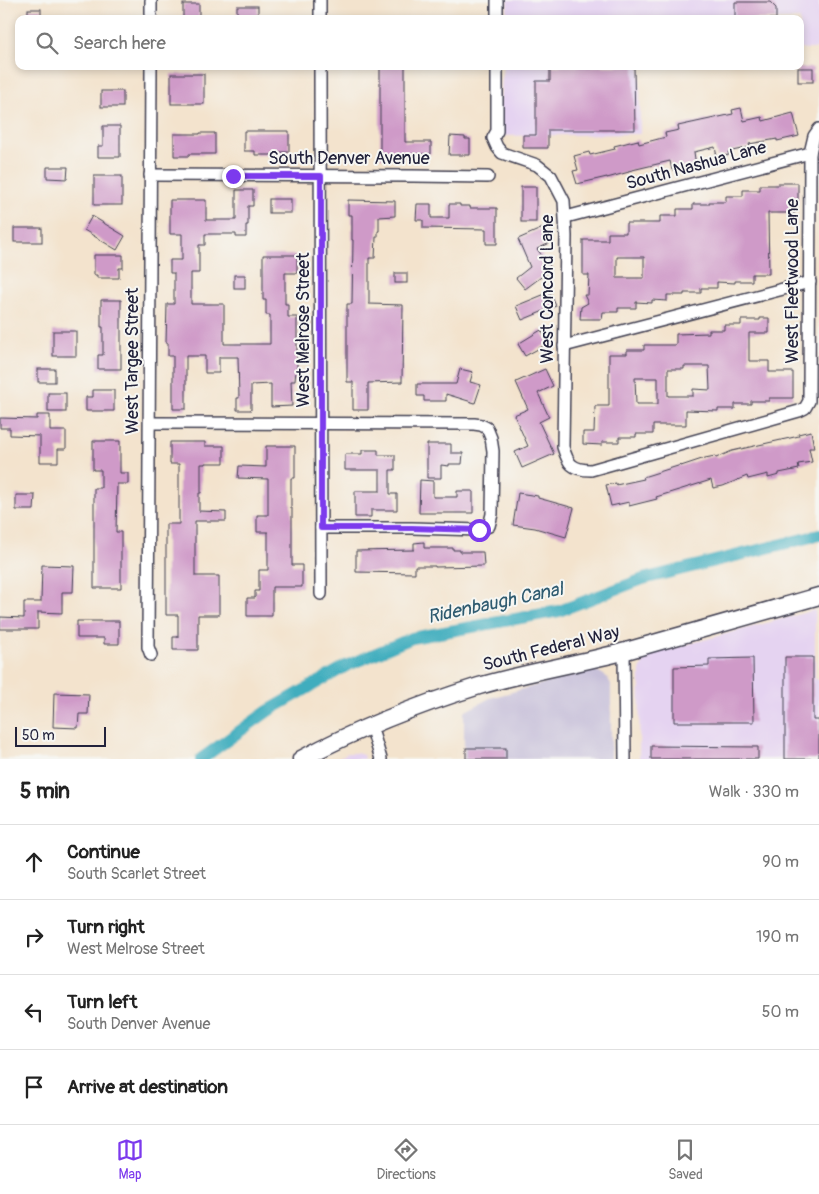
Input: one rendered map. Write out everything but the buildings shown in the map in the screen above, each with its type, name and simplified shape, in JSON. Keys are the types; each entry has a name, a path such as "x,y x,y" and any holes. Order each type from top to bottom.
{"main road":[{"name":"South Federal Way","path":"301,759 323,747 400,713 479,686 624,651 819,596"}],"street":[{"path":"151,0 151,15"},
{"path":"320,0 320,15"},
{"path":"497,15 498,0"},
{"name":"West Targee Street","path":"151,70 148,647 151,656"},
{"name":"West Melrose Street","path":"320,70 321,594"},
{"name":"West Concord Lane","path":"497,70 497,131 493,138 497,147 502,153 536,165 551,176 564,201 566,217 563,447 566,457 572,466"},
{"path":"810,153 814,136 819,129"},
{"name":"South Nashua Lane","path":"566,217 810,153"},
{"name":"West Fleetwood Lane","path":"572,466 581,470 591,470 799,412 806,408 809,401 810,153"},
{"name":"South Denver Avenue","path":"150,176 488,177"},
{"path":"564,346 810,282"},
{"path":"150,423 474,424 487,428 493,452 492,514 488,526 479,530 321,528"},
{"path":"624,651 624,759"},
{"path":"371,726 381,759"}],"shaded area":[{"path":"508,0 819,0 819,49 804,49 804,15 506,15"},
{"path":"503,70 640,70 640,134 497,136"},
{"path":"815,610 815,679 819,680 819,759 639,759 640,671 647,655"},
{"path":"592,670 607,677 611,684 611,759 464,759 464,712 490,698"},
{"path":"348,753 363,755 365,759 336,759"}],"waterway":[{"name":"Ridenbaugh Canal","path":"201,759 268,711 346,666 412,638 559,611 643,579 819,535"}],"route":[{"path":"233,176 321,176 321,528 479,530"}]}
